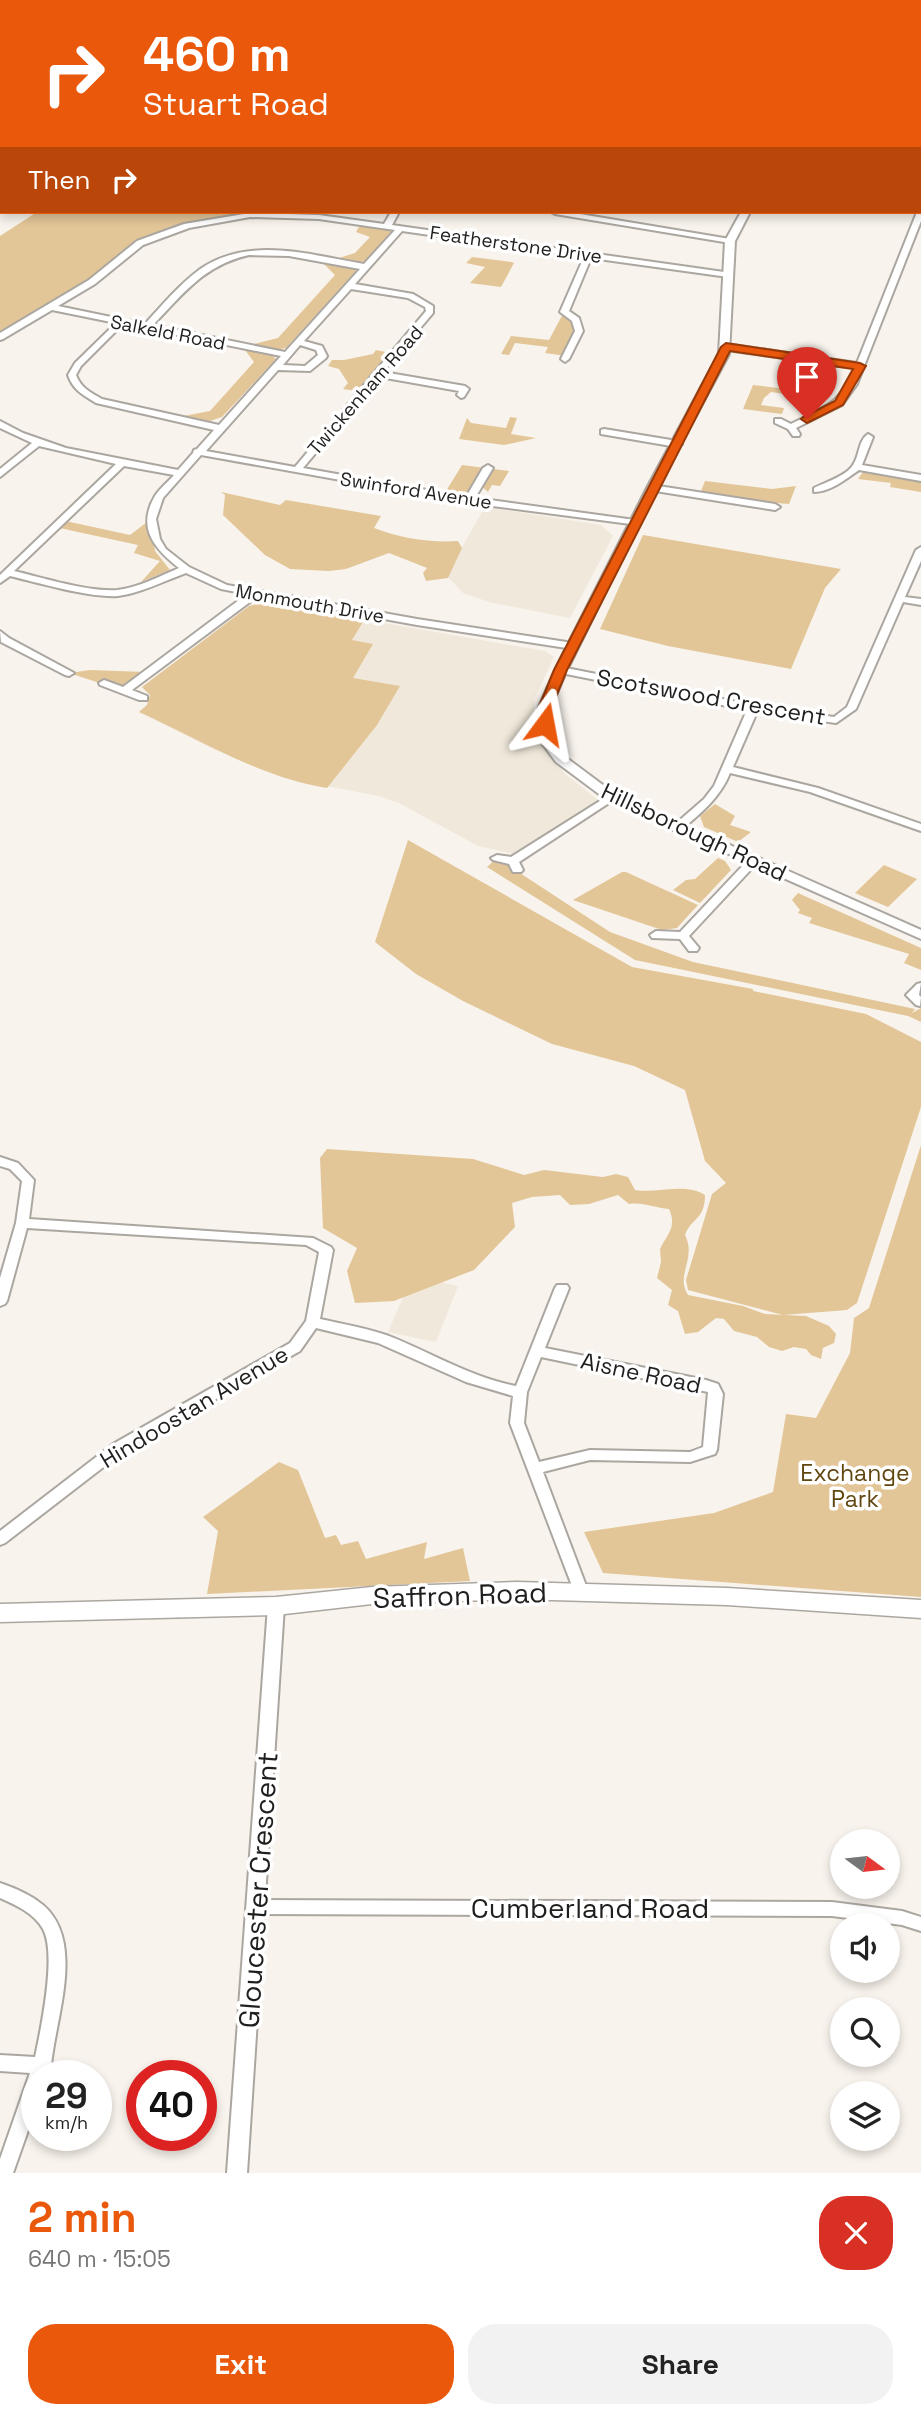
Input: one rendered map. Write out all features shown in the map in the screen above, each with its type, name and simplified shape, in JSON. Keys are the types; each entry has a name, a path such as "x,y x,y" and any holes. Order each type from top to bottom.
{"main road":[{"name":"Saffron Road","path":"0,1613 160,1611 276,1606 455,1592 581,1591 804,1599 921,1609"}],"street":[{"name":"Featherstone Drive","path":"0,337 92,282 130,250 173,230 242,216 309,214 729,275"},
{"path":"387,226 395,214"},
{"path":"567,214 730,241"},
{"name":"Hillsborough Road","path":"744,214 730,241 726,347 561,670 544,709 545,739 560,759 611,797 921,935"},
{"path":"778,421 793,430 839,403 860,366 920,214"},
{"name":"Monmouth Drive","path":"401,228 218,428 159,497 151,519 155,539 163,551 186,569 224,587 573,646"},
{"path":"146,327 203,271 217,262 233,257 276,253 365,267"},
{"path":"565,359 579,331 576,320 565,312 589,254"},
{"name":"Twickenham Road","path":"297,470 428,316 429,306 410,296 350,286"},
{"name":"Salkeld Road","path":"51,307 287,355"},
{"path":"121,322 78,365 72,375 75,384 99,401 218,428"},
{"path":"276,367 307,369 323,356 319,348 298,342"},
{"path":"726,347 860,366"},
{"path":"379,374 467,391"},
{"path":"0,424 37,443 178,473"},
{"path":"604,432 677,444"},
{"path":"817,490 839,480 857,467 868,437"},
{"path":"0,474 37,443"},
{"name":"Swinford Avenue","path":"197,452 469,500 635,523"},
{"path":"4,576 123,462"},
{"path":"857,467 921,478"},
{"path":"469,500 488,468"},
{"path":"652,488 775,507"},
{"name":"Scotswood Crescent","path":"561,670 753,708 836,720 851,709 921,550"},
{"path":"4,576 116,593 133,590 186,569"},
{"path":"124,691 254,594"},
{"path":"900,598 921,603"},
{"path":"0,634 5,640 69,673"},
{"path":"104,682 143,698"},
{"path":"677,828 708,801 719,787 753,708"},
{"path":"727,769 792,783 921,827"},
{"path":"497,858 515,866 611,797"},
{"path":"656,935 683,936 753,861"},
{"path":"683,936 692,948"},
{"path":"0,1161 14,1166 28,1180 22,1223 0,1301"},
{"name":"Hindoostan Avenue","path":"0,1539 118,1448 295,1347 313,1322 326,1250 308,1241 22,1223"},
{"path":"562,1288 520,1392 517,1423 581,1591"},
{"path":"313,1322 370,1335 428,1362 505,1390 520,1392"},
{"name":"Aisne Road","path":"533,1469 590,1455 690,1457 704,1454 710,1450 716,1394 713,1388 706,1385 537,1351"},
{"name":"Gloucester Crescent","path":"237,2173 276,1606"},
{"path":"0,1890 28,1901 49,1922 58,1946 58,1964 41,2060"},
{"name":"Cumberland Road","path":"257,1907 832,1909 902,1918 921,1924"},
{"path":"0,2063 21,2069"},
{"path":"4,2173 21,2125"}],"shaded area":[{"path":"485,507 601,525 613,536 570,618 489,602 463,593 446,575"},
{"path":"264,602 545,651 554,657 534,700 534,717 541,741 564,773 598,800 514,854 478,846 399,803 379,796 284,778 213,749 139,712 147,705 150,695 142,687 249,606"},
{"path":"412,1276 458,1286 436,1342 388,1332"}],"green space":[{"path":"34,214 248,214 216,217 154,234 127,249 78,288 0,332 0,236"},
{"path":"360,225 389,229 391,232 365,261 352,267 356,271 286,348 276,350 272,355 276,359 222,417 210,421 184,416 210,411 254,362 245,350 250,345 278,338 335,275 323,263 355,253 370,237 356,232"},
{"path":"472,257 514,263 501,287 470,283 485,267 466,263"},
{"path":"564,312 576,320 579,331 567,356 545,353 548,347 515,343 509,355 501,354 511,336 549,340"},
{"path":"376,350 390,353 357,391 343,389 348,383 339,369 328,366 332,360 373,354"},
{"path":"753,385 794,390 792,395 771,392 764,398 761,405 784,408 782,414 743,409"},
{"path":"510,417 517,418 511,434 536,438 504,445 459,439 467,418 471,423 506,428"},
{"path":"462,465 509,471 500,486 492,485 488,492 479,484 469,500 443,496"},
{"path":"865,469 921,478 921,492 890,487 891,483 858,479"},
{"path":"705,481 772,489 796,486 789,504 777,503 775,507 699,496"},
{"path":"221,492 280,505 286,500 381,516 374,528 415,539 458,541 462,548 448,578 426,581 423,573 427,568 389,553 346,569 290,569 265,555 223,515 225,495"},
{"path":"151,519 155,551 170,570 141,582 160,561 134,553 138,545 55,527 61,520 130,535"},
{"path":"643,535 841,569 825,588 791,669 668,646 600,629"},
{"path":"264,602 364,620 352,640 373,644 353,678 400,686 377,725 327,788 302,783 254,767 139,712 147,705 150,695 142,687 249,606"},
{"path":"90,670 145,672 124,691 69,673"},
{"path":"715,804 735,816 730,825 751,832 738,842 704,827 700,816"},
{"path":"408,840 632,967 753,989 866,1014 921,1042 921,1107 857,1303 847,1310 783,1315 688,1290 686,1280 712,1194 726,1183 705,1161 685,1090 634,1066 552,1044 463,1001 416,974 375,942"},
{"path":"497,858 610,932 693,962 915,1009 912,1013 921,1008 921,1022 908,1016 635,960 487,867"},
{"path":"718,858 725,861 731,870 700,903 673,890 686,880 695,879"},
{"path":"884,865 917,879 888,907 855,893"},
{"path":"622,872 698,905 677,928 662,930 573,900"},
{"path":"798,893 921,948 921,970 904,963 909,954 809,923 812,918 798,913 800,910 792,900"},
{"name":"Exchange Park","path":"921,1145 921,1597 603,1573 584,1532 714,1513 773,1492 786,1414 816,1418 850,1353 854,1318 869,1308"},
{"path":"327,1149 473,1159 524,1175 544,1170 603,1177 616,1174 628,1177 635,1190 697,1191 705,1195 703,1209 685,1235 689,1252 684,1281 688,1295 743,1306 765,1314 806,1316 829,1326 836,1334 834,1343 823,1348 821,1359 811,1355 806,1349 794,1347 782,1351 769,1347 757,1337 734,1331 724,1319 716,1318 698,1332 685,1334 678,1311 668,1305 672,1290 657,1278 661,1262 660,1249 672,1225 669,1209 629,1204 618,1195 589,1204 570,1205 560,1195 532,1197 512,1203 515,1227 474,1270 394,1301 355,1303 347,1271 357,1248 323,1228 320,1158"},
{"path":"279,1462 298,1470 325,1538 336,1535 341,1545 358,1541 366,1559 427,1542 424,1559 463,1548 470,1581 207,1594 218,1531 203,1517"}],"route":[{"path":"545,724 544,709 561,670 726,347 860,366 853,384 839,403 807,419"}]}
